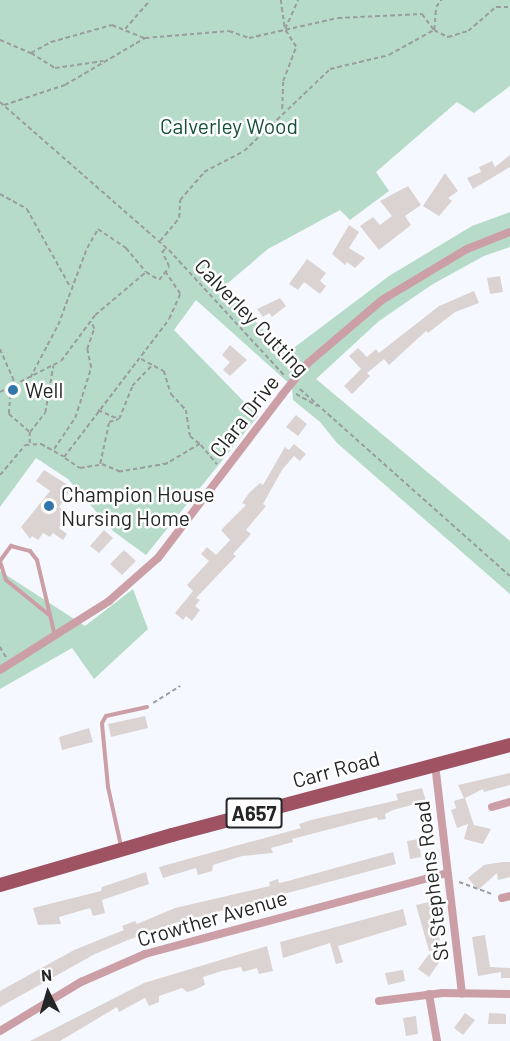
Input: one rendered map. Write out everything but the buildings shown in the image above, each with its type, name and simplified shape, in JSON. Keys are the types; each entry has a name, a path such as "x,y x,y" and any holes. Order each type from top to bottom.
{"main road":[{"name":"Carr Road","path":"0,885 122,849 510,745"}],"street":[{"name":"Clara Drive","path":"0,670 110,601 158,558 308,363 382,300 467,249 510,232"},
{"name":"St Stephens Road","path":"435,764 462,993"},
{"path":"492,807 510,802"},
{"name":"Crowther Avenue","path":"0,1031 81,981 145,954 447,876"},
{"path":"429,994 437,1041"},
{"path":"379,1001 429,994 510,994"}],"lane":[{"path":"48,614 6,580 0,561 11,546 30,551 38,560 48,614 56,636"},
{"path":"122,849 108,788 102,723 106,716 147,707"}],"path":[{"path":"124,30 150,0"},
{"path":"281,0 285,29 296,47 283,81 282,111"},
{"path":"285,29 298,0"},
{"path":"434,30 436,7 441,0"},
{"path":"4,105 65,85 146,38 229,31 249,38 338,18 422,14 434,30 448,38 468,31 496,7 510,7"},
{"path":"31,52 91,28 112,25 146,38"},
{"path":"159,242 179,218 180,200 204,172 244,151 282,111 330,69 389,55 434,30"},
{"path":"0,40 31,52 55,68 105,61"},
{"name":"Calverley Cutting","path":"0,102 166,247 264,357 288,378"},
{"path":"0,194 27,209 72,289"},
{"path":"30,379 58,325 98,229 126,248 146,272 159,280 169,267 162,252 166,247"},
{"path":"0,392 54,365 90,321 146,272"},
{"path":"64,457 98,410 141,359 169,319 180,294 165,272"},
{"path":"53,451 75,418 91,368 87,349 94,329 90,321"},
{"path":"0,349 15,384"},
{"path":"141,359 164,371 171,394 186,410 190,436 224,471"},
{"path":"30,444 30,432 45,412 54,365"},
{"path":"119,419 134,384 151,366"},
{"path":"126,378 134,384"},
{"path":"11,386 9,414 30,432"},
{"path":"288,390 320,407"},
{"name":"Calverley Cutting","path":"288,390 320,407 510,576"},
{"path":"98,410 119,419"},
{"path":"100,464 109,422 119,419"},
{"path":"0,475 25,445 30,444 41,444 80,468 100,464 120,472 166,464 200,444"},
{"path":"156,702 180,686"},
{"path":"447,876 506,897"}],"green space":[{"name":"Calverley Wood","path":"0,0 510,0 510,86 474,113 457,102 376,172 389,191 350,220 340,210 268,249 222,288 287,353 389,276 472,226 510,212 510,247 484,256 433,284 379,321 316,379 510,541 510,594 337,443 320,422 293,400 292,386 196,300 174,330 258,416 146,555 113,531 68,479 36,458 0,507"},
{"path":"0,571 85,626 133,589 148,629 94,679 72,648 0,689"}],"place":[{"name":"Well","path":"13,390"},
{"name":"Champion House Nursing Home","path":"49,506"}]}
